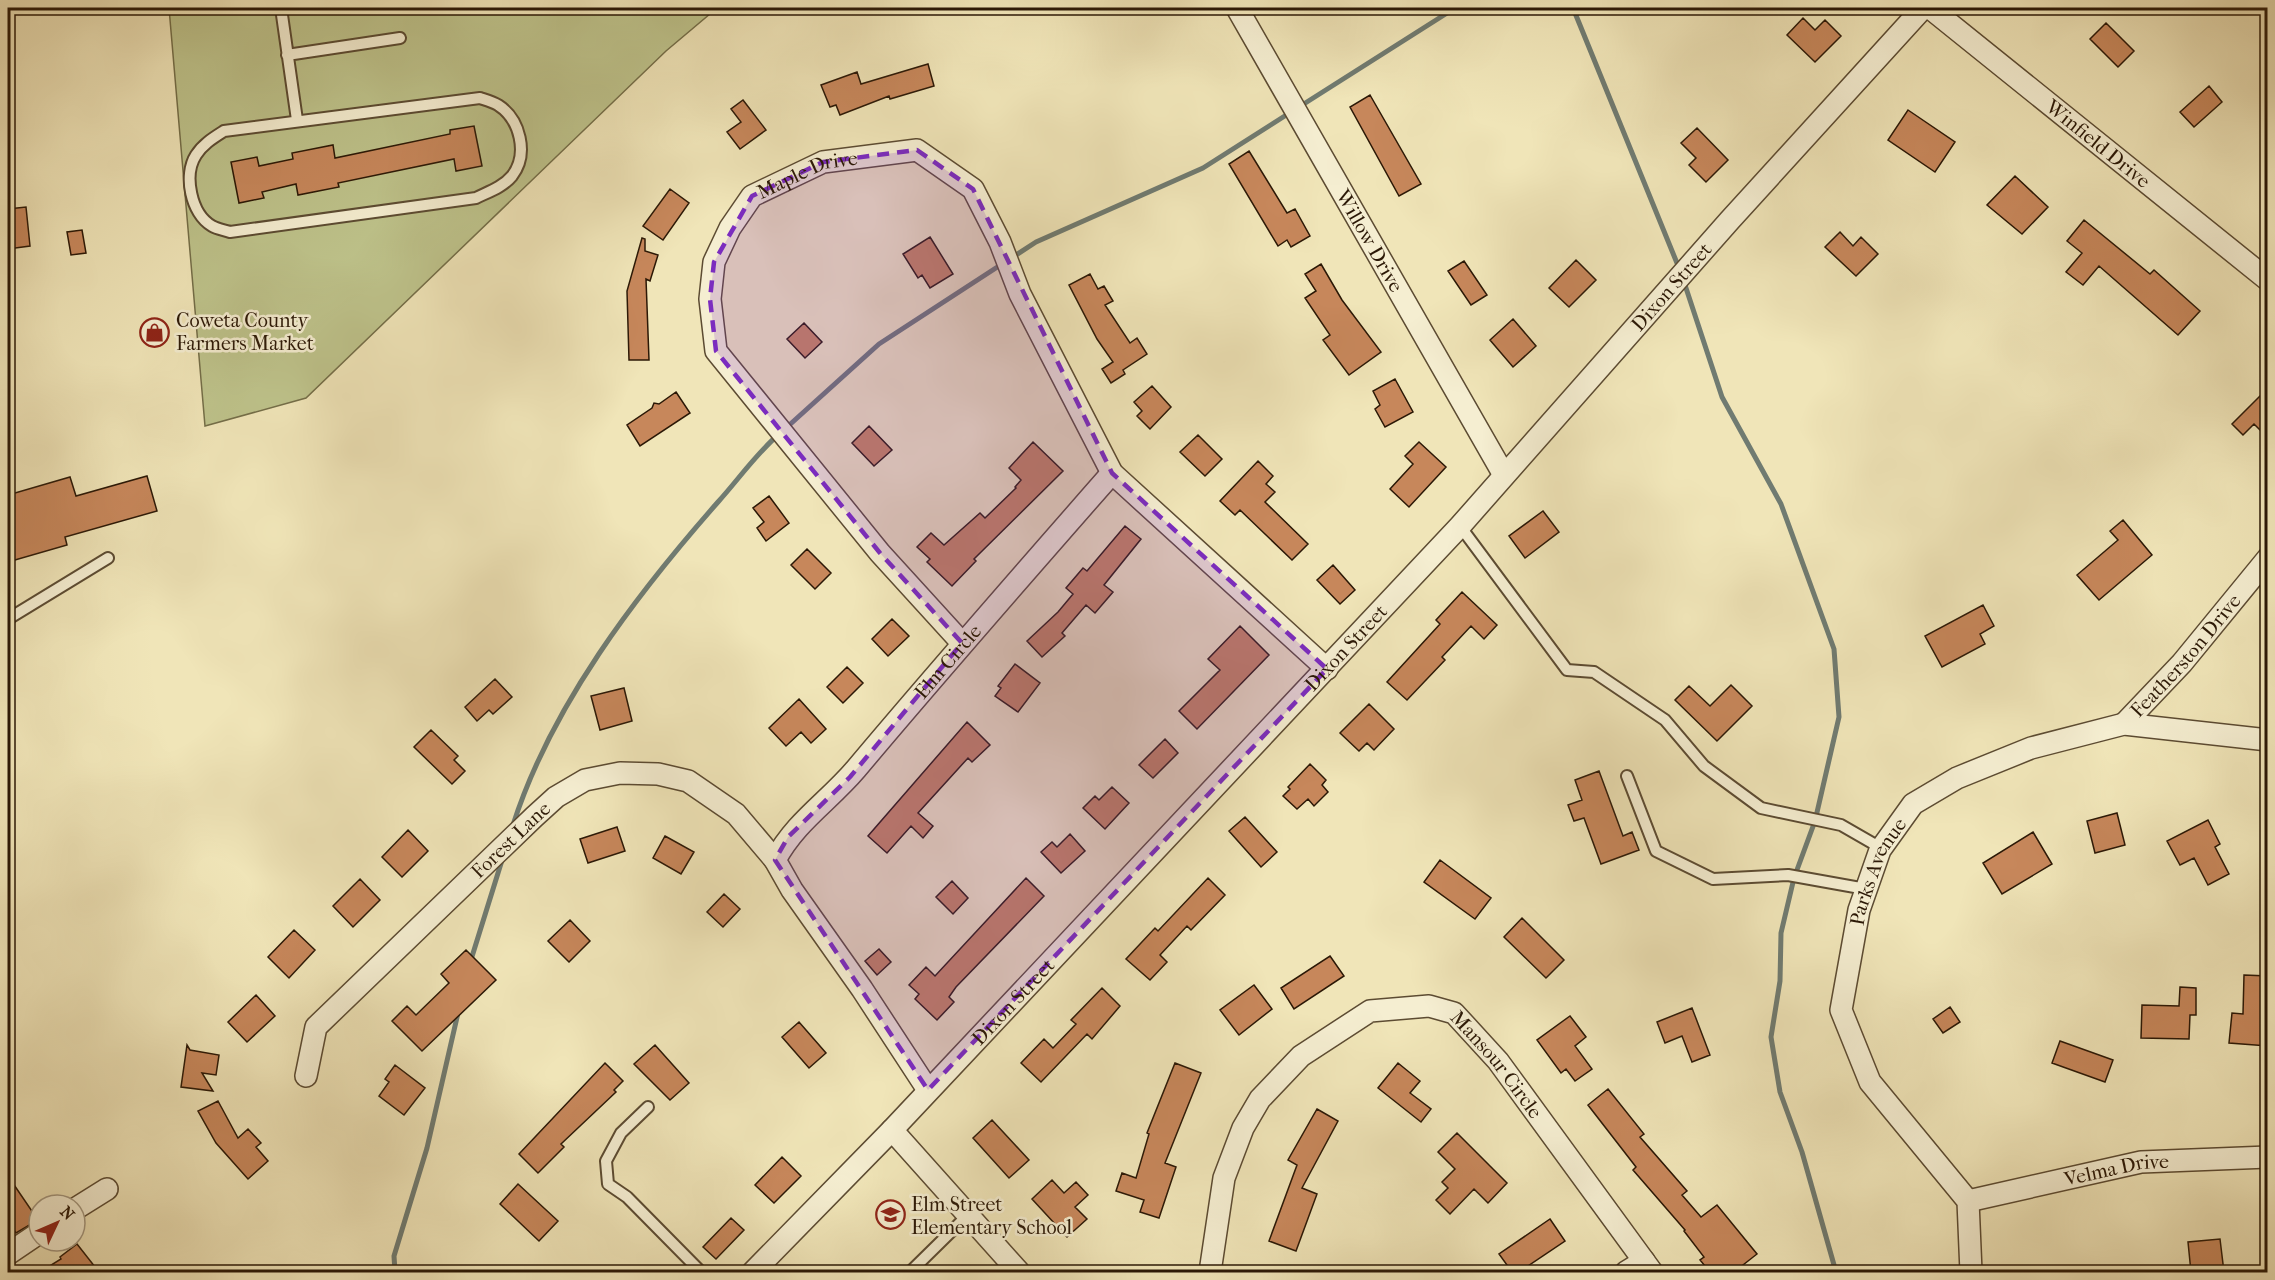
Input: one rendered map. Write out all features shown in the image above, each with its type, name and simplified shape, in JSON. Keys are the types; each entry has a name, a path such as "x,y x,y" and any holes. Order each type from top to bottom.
{"street":[{"name":"Willow Drive","path":"1237,8 1504,475"},
{"name":"Dixon Street","path":"753,1272 892,1130 1460,526 1923,8"},
{"name":"Winfield Drive","path":"1930,8 2268,280"},
{"name":"Maple Drive","path":"962,643 880,553 716,351 710,299 714,262 730,228 752,196 823,162 917,150 973,189 1000,242 1020,294 1112,473"},
{"name":"Elm Circle","path":"775,860 788,837 850,777 962,643 1112,473"},
{"path":"1112,473 1327,669"},
{"name":"Featherston Drive","path":"2124,724 2182,663 2268,558"},
{"name":"Parks Avenue","path":"1968,1201 1870,1082 1841,1010 1859,910 1881,848 1913,804 1957,778 2031,748 2124,724 2268,740"},
{"name":"Forest Lane","path":"306,1076 316,1027 556,797 585,780 620,773 658,774 688,780 736,814 775,860"},
{"path":"775,860 792,890 862,989 928,1090"},
{"name":"Mansour Circle","path":"1210,1272 1224,1178 1243,1128 1260,1099 1301,1056 1370,1011 1429,1006 1454,1013 1498,1061 1641,1268"},
{"path":"892,1130 968,1215 1010,1269"},
{"name":"Velma Drive","path":"1968,1201 2141,1162 2268,1157"},
{"path":"87,1202 107,1189"},
{"path":"1968,1201 1971,1272"},
{"path":"8,1254 27,1241"}],"lane":[{"path":"281,8 297,120"},
{"path":"287,55 400,38"},
{"path":"480,98 498,105 514,121 521,137 520,157 513,175 498,187 476,198 230,232 211,226 198,212 192,198 190,173 195,157 209,140 224,131 297,120 480,98"},
{"path":"1460,526 1567,669 1594,672 1665,720 1704,766 1761,808 1840,825 1881,848"},
{"path":"8,619 108,558"},
{"path":"1627,776 1656,850 1713,879 1788,875 1866,889"},
{"path":"648,1107 621,1133 606,1161 608,1184 627,1197 701,1272"},
{"path":"910,1272 968,1215"}],"highlighted area":[{"path":"917,150 973,189 1112,473 1327,669 928,1090 775,860 788,837 850,777 962,643 880,553 716,351 710,299 714,262 752,196 823,162"}],"green space":[{"path":"169,8 717,8 666,51 306,398 205,426"}],"building":[{"path":"1803,18 1815,30 1825,20 1841,36 1815,62 1787,35"},
{"path":"2106,23 2134,51 2118,67 2090,39"},
{"path":"928,64 934,86 890,99 889,96 840,115 836,105 830,107 821,85 857,72 861,84"},
{"path":"2209,86 2222,102 2194,127 2180,112"},
{"path":"1370,95 1421,184 1399,196 1350,107"},
{"path":"743,100 766,130 740,149 727,132 741,122 731,109"},
{"path":"1908,110 1955,142 1935,172 1888,140"},
{"path":"474,126 482,166 456,171 454,159 338,183 339,187 298,195 296,184 262,192 264,198 239,203 231,162 257,157 259,166 293,159 292,153 333,145 335,158 450,134 450,130"},
{"path":"1697,128 1728,160 1706,182 1689,165 1696,158 1681,143"},
{"path":"1249,151 1287,213 1295,209 1310,236 1291,247 1287,240 1278,246 1229,164"},
{"path":"2015,176 2048,207 2022,234 1987,205"},
{"path":"670,189 689,203 663,240 643,226"},
{"path":"26,207 30,246 8,249 8,209"},
{"path":"2084,220 2150,274 2154,270 2200,311 2178,335 2099,266 2083,285 2066,272 2082,253 2067,241"},
{"path":"82,230 86,253 71,255 67,232"},
{"path":"1840,232 1853,246 1861,237 1878,254 1856,276 1825,247"},
{"path":"930,237 953,274 930,288 922,275 918,278 903,254"},
{"path":"642,238 645,239 645,251 658,255 650,281 646,279 649,360 629,360 627,291"},
{"path":"1576,260 1596,280 1569,307 1549,288"},
{"path":"1464,261 1487,295 1471,305 1448,271"},
{"path":"1321,264 1342,300 1381,352 1349,375 1323,340 1330,335 1305,298 1316,291 1305,274"},
{"path":"1090,274 1098,289 1104,286 1113,301 1105,305 1130,343 1137,338 1147,354 1123,370 1125,374 1111,383 1102,369 1113,362 1097,339 1069,285"},
{"path":"1513,319 1536,346 1513,367 1490,340"},
{"path":"804,323 822,342 805,358 787,339"},
{"path":"1395,379 1413,412 1385,427 1375,409 1380,405 1373,391"},
{"path":"1152,386 1171,407 1150,429 1137,416 1142,411 1134,402"},
{"path":"2268,388 2268,438 2254,424 2243,435 2232,424"},
{"path":"676,392 690,413 640,446 627,425 652,408 654,403 659,404"},
{"path":"869,426 892,450 874,466 852,443"},
{"path":"1198,435 1222,459 1205,476 1180,452"},
{"path":"1033,442 1063,471 974,559 976,561 952,586 927,562 930,559 917,547 931,533 944,545 980,513 985,518 1016,488 1021,480 1009,468"},
{"path":"1419,442 1446,467 1409,507 1390,489 1413,464 1405,456"},
{"path":"1258,461 1273,476 1266,484 1275,492 1265,502 1308,544 1292,560 1240,510 1235,515 1220,501"},
{"path":"147,476 157,511 65,537 67,545 8,562 8,523 13,522 8,495 70,477 76,496"},
{"path":"769,496 789,523 766,541 757,528 764,522 753,508"},
{"path":"1543,511 1559,532 1525,558 1509,536"},
{"path":"2123,520 2152,555 2099,600 2077,575 2118,540 2110,531"},
{"path":"1125,526 1141,539 1104,585 1113,592 1095,613 1086,605 1062,633 1065,636 1042,657 1027,641 1058,612 1073,594 1066,588 1083,568 1087,571"},
{"path":"807,549 831,573 815,589 791,565"},
{"path":"1333,565 1355,590 1340,604 1317,580"},
{"path":"1462,592 1497,625 1484,639 1471,626 1442,657 1445,660 1407,700 1387,682 1440,624 1436,620"},
{"path":"1983,605 1994,626 1980,634 1985,644 1942,667 1925,636"},
{"path":"892,619 909,636 888,656 872,639"},
{"path":"1240,626 1269,655 1197,729 1179,711 1220,670 1208,659"},
{"path":"1015,664 1040,683 1018,712 995,696 1001,688 998,686"},
{"path":"847,667 863,683 843,703 827,687"},
{"path":"495,679 512,697 493,714 489,710 477,721 465,707"},
{"path":"1731,685 1752,706 1717,741 1675,700 1689,686 1710,706"},
{"path":"624,688 632,721 600,730 591,696"},
{"path":"799,699 826,729 811,743 801,732 786,746 769,728"},
{"path":"1369,704 1394,729 1374,750 1367,743 1359,751 1340,733"},
{"path":"967,722 990,745 972,762 968,758 918,813 933,826 923,838 911,826 887,853 868,836"},
{"path":"431,730 458,756 454,760 465,771 452,784 414,747"},
{"path":"1165,739 1178,753 1153,778 1139,765"},
{"path":"1310,764 1326,780 1322,785 1328,792 1314,806 1308,799 1297,809 1283,796 1290,789 1288,787"},
{"path":"1599,771 1623,836 1632,832 1639,850 1601,864 1584,818 1574,821 1568,805 1582,800 1575,780"},
{"path":"1112,787 1129,803 1105,829 1083,808 1095,796 1099,800"},
{"path":"2117,813 2125,845 2095,853 2087,821"},
{"path":"1245,817 1277,852 1261,867 1229,831"},
{"path":"2208,820 2220,844 2215,847 2229,874 2208,885 2194,858 2180,865 2167,841"},
{"path":"617,827 625,851 588,863 580,839"},
{"path":"408,830 428,851 402,877 382,857"},
{"path":"2033,832 2052,864 2002,894 1983,863"},
{"path":"1070,834 1085,851 1061,873 1041,852 1052,842 1057,847"},
{"path":"665,836 694,852 681,874 653,858"},
{"path":"1440,860 1491,898 1475,919 1424,882"},
{"path":"1026,878 1044,896 956,987 949,997 954,1002 937,1020 915,999 919,994 909,985 926,967 935,976"},
{"path":"1208,878 1225,895 1191,930 1187,926 1160,955 1167,962 1150,980 1126,959 1155,928 1158,931"},
{"path":"360,879 380,900 353,927 333,906"},
{"path":"952,881 968,898 953,914 936,897"},
{"path":"724,894 740,909 723,927 707,912"},
{"path":"1522,918 1564,960 1546,978 1504,937"},
{"path":"570,920 590,941 569,962 548,941"},
{"path":"294,930 315,950 289,978 268,957"},
{"path":"879,949 891,962 877,975 865,961"},
{"path":"466,950 496,980 422,1051 392,1021 407,1006 416,1015 449,983 441,974"},
{"path":"1330,956 1344,976 1294,1009 1281,988"},
{"path":"2244,975 2268,976 2268,1046 2229,1043 2232,1013 2243,1014"},
{"path":"1254,985 1272,1009 1239,1035 1220,1010"},
{"path":"2180,987 2196,988 2196,1015 2190,1015 2189,1039 2141,1038 2142,1005 2179,1006"},
{"path":"1102,988 1120,1006 1092,1039 1087,1034 1041,1082 1021,1063 1044,1039 1053,1048 1076,1024 1071,1020"},
{"path":"256,995 275,1016 247,1042 228,1022"},
{"path":"1950,1007 1960,1022 1943,1033 1933,1019"},
{"path":"1692,1008 1710,1055 1692,1062 1682,1036 1665,1043 1657,1022"},
{"path":"1570,1016 1586,1037 1575,1046 1592,1069 1575,1081 1566,1069 1561,1073 1537,1040"},
{"path":"799,1022 826,1053 809,1068 782,1037"},
{"path":"2060,1041 2113,1060 2105,1082 2052,1063"},
{"path":"187,1045 190,1050 219,1055 216,1075 202,1073 213,1091 181,1087"},
{"path":"655,1045 689,1083 670,1100 634,1064"},
{"path":"605,1063 623,1081 614,1090 616,1092 561,1144 564,1147 538,1173 519,1154"},
{"path":"1175,1063 1201,1073 1165,1163 1176,1167 1159,1218 1140,1212 1144,1200 1116,1191 1122,1173 1136,1178 1149,1134 1147,1133"},
{"path":"1398,1063 1420,1081 1410,1093 1431,1109 1421,1122 1378,1088"},
{"path":"395,1065 425,1088 404,1115 379,1096 389,1082 385,1079"},
{"path":"1608,1089 1644,1134 1640,1137 1687,1191 1682,1195 1701,1217 1717,1205 1757,1254 1734,1272 1710,1272 1700,1260 1704,1257 1685,1230 1633,1170 1636,1167 1588,1105"},
{"path":"218,1101 238,1138 248,1129 261,1143 256,1147 268,1161 248,1179 216,1143 198,1111"},
{"path":"1317,1109 1338,1121 1302,1188 1317,1194 1296,1251 1269,1241 1297,1165 1288,1160"},
{"path":"992,1120 1029,1160 1009,1178 973,1138"},
{"path":"1457,1133 1507,1183 1488,1203 1474,1189 1450,1214 1436,1200 1448,1188 1442,1182 1455,1169 1438,1152"},
{"path":"782,1157 801,1176 774,1203 755,1185"},
{"path":"8,1176 27,1204 27,1226 16,1233 8,1221"},
{"path":"1052,1180 1064,1193 1076,1182 1088,1195 1075,1207 1087,1219 1067,1237 1032,1199"},
{"path":"518,1184 558,1221 539,1241 500,1204"},
{"path":"731,1218 744,1230 716,1259 703,1247"},
{"path":"1550,1219 1565,1241 1519,1272 1512,1272 1499,1254"},
{"path":"2220,1239 2224,1272 2191,1272 2188,1242"},
{"path":"65,1253 84,1253 99,1272 40,1272 61,1259 60,1257"}],"waterway":[{"path":"1299,107 1455,8"},
{"path":"1573,8 1679,268"},
{"path":"1010,259 1036,242 1203,168 1291,112"},
{"path":"786,428 879,344 1002,264"},
{"path":"1684,282 1722,397 1781,504 1834,649 1839,717 1815,821 1794,878 1781,933 1780,981 1771,1037 1780,1092 1802,1152 1836,1272"},
{"path":"513,825 529,781 550,737 599,654 627,614 687,538 779,434"},
{"path":"470,963 503,857"},
{"path":"395,1272 394,1256 427,1148 458,1013"}],"place":[{"name":"Coweta County Farmers Market","path":"155,332"},
{"name":"Elm Street Elementary School","path":"890,1215"}]}
